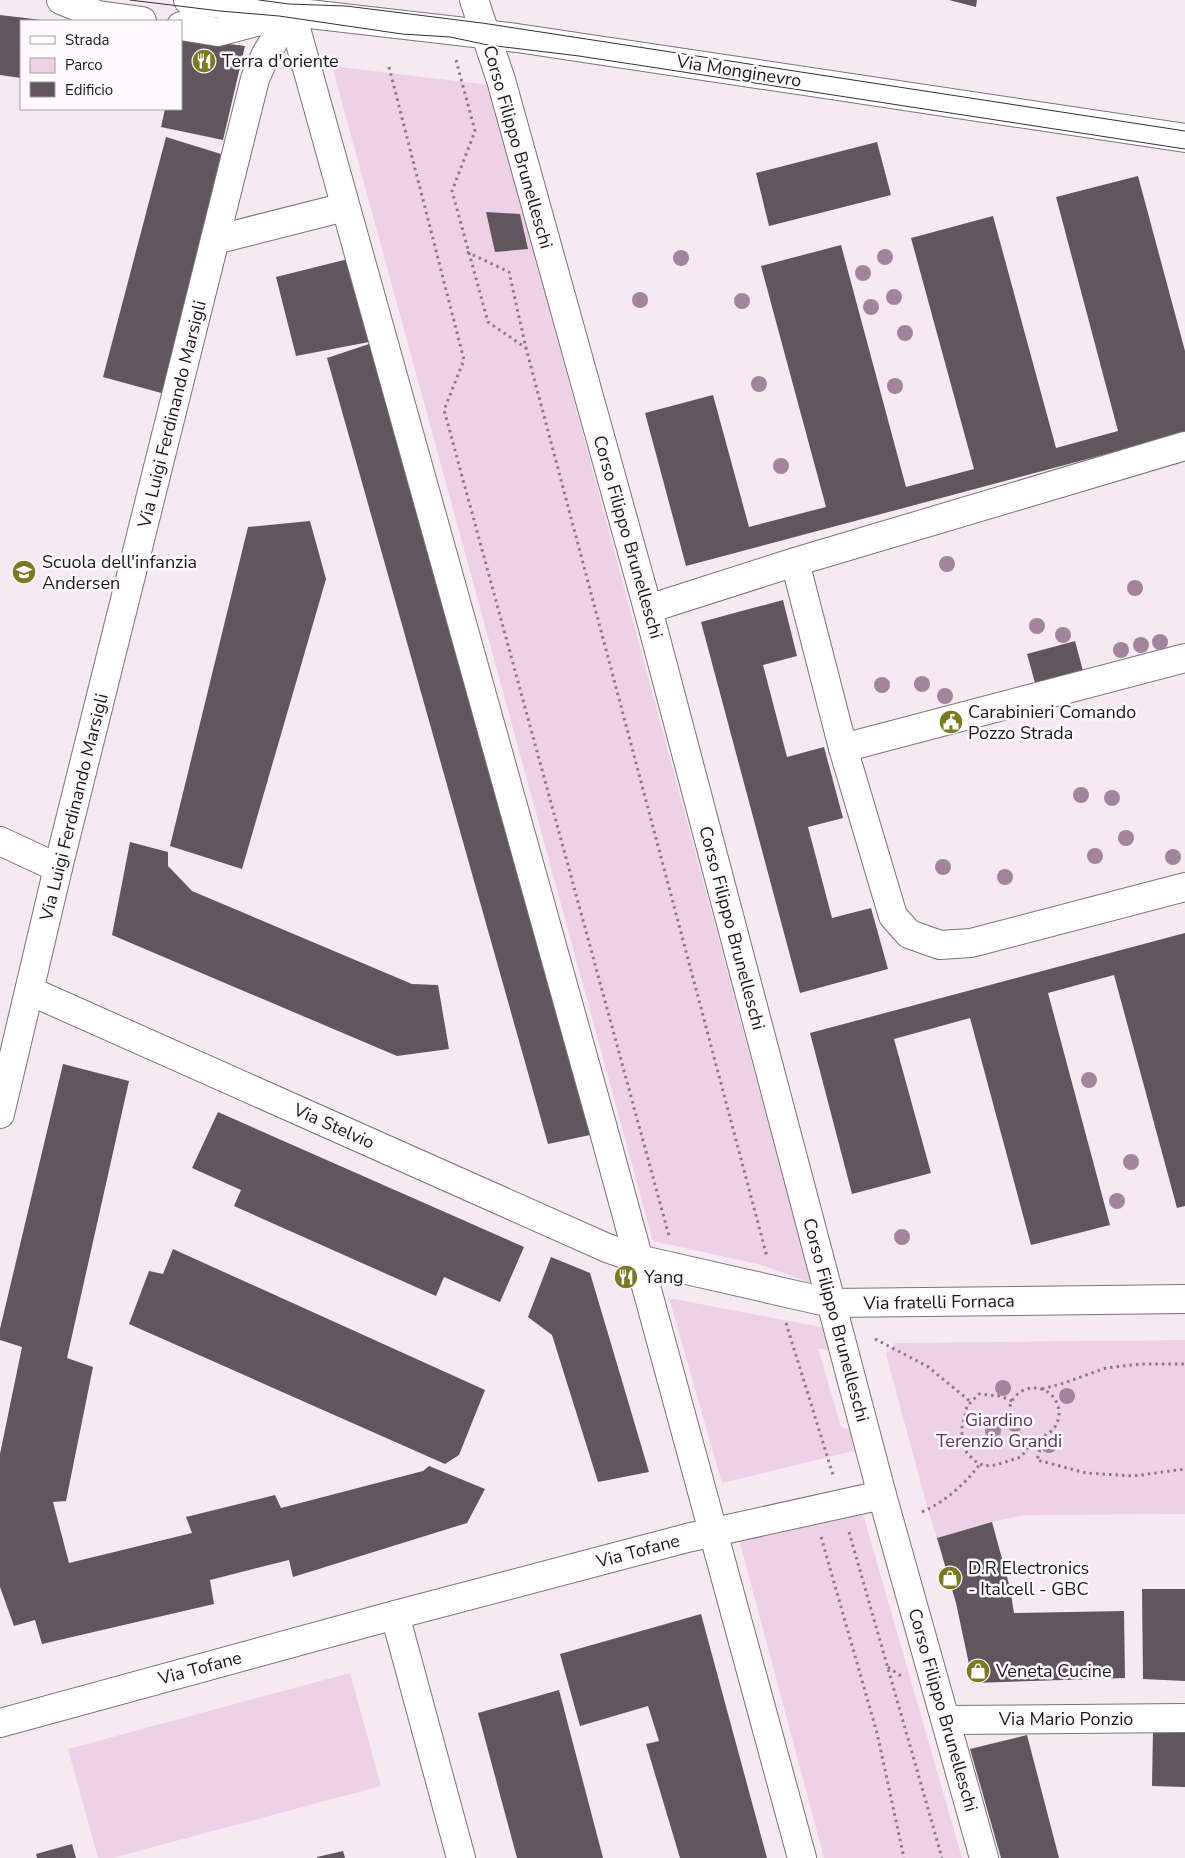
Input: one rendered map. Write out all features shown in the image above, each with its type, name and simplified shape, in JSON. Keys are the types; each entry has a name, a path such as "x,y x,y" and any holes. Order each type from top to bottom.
{"street":[{"path":"61,0 98,15 135,20"},
{"name":"Via Monginevro","path":"188,0 290,6 448,30 485,33 1185,138"},
{"name":"Corso Filippo Brunelleschi","path":"474,0 500,80 648,609 882,1496 984,1858"},
{"path":"290,6 714,1531 802,1858"},
{"name":"Via Monginevro","path":"182,26 218,32 290,6"},
{"name":"Via Luigi Ferdinando Marsigli","path":"0,1114 58,868 256,79 290,6"},
{"path":"215,240 346,207"},
{"path":"648,609 795,562 1185,446"},
{"path":"795,562 843,748 893,916 909,934 940,945 971,943 1185,887"},
{"path":"843,748 1185,658"},
{"path":"0,841 58,868"},
{"name":"Via Stelvio","path":"30,990 606,1248 638,1259"},
{"name":"Via fratelli Fornaca","path":"638,1259 831,1303 1185,1299"},
{"name":"Via Tofane","path":"2,1721 714,1531 882,1496"},
{"path":"395,1615 461,1858"},
{"name":"Via Mario Ponzio","path":"946,1720 1185,1718"}],"path":[{"path":"448,30 475,131 452,191 467,252 488,322 526,348"},
{"path":"389,67 464,360 444,410 677,1268"},
{"path":"467,252 509,272 526,348 776,1290 842,1504 942,1858"},
{"path":"875,1339 927,1366 971,1402"},
{"path":"1041,1389 1054,1397 1060,1412 1055,1427 1043,1437 1026,1438 1013,1427 1009,1415 1012,1401 1017,1394 1024,1390 1032,1388 1041,1389 1064,1383 1106,1368 1140,1364 1185,1364"},
{"path":"1012,1401 1000,1396 979,1394 967,1406 962,1427 962,1440 967,1453 984,1466 996,1464 1020,1457 1035,1438"},
{"path":"1043,1437 1037,1460 1086,1473 1134,1476 1185,1469"},
{"path":"922,1512 950,1495 968,1480 980,1464"},
{"path":"814,1510 877,1734 904,1858"}],"green space":[{"path":"332,66 489,85 811,1283 762,1265 653,1241"},
{"path":"669,1298 826,1328 835,1352 818,1348 841,1427 858,1432 862,1449 722,1483"},
{"name":"Giardino Terenzio Grandi","path":"1185,1340 1185,1514 1024,1515 937,1538 886,1354 895,1343"},
{"path":"861,1507 962,1858 824,1858 740,1543"},
{"path":"350,1673 381,1786 112,1858 98,1858 68,1749"}],"building":[{"path":"949,0 977,0 976,7"},
{"path":"0,15 42,20 20,20 20,78 0,75"},
{"path":"182,38 245,46 223,140 161,127 165,110 182,110"},
{"path":"166,137 221,154 165,394 103,377"},
{"path":"877,142 891,195 769,226 756,173"},
{"path":"1138,176 1185,351 1185,433 686,566 645,413 713,395 749,527 826,507 761,266 841,245 906,487 974,469 911,238 993,216 1056,448 1118,431 1056,197"},
{"path":"486,212 520,214 528,249 495,252"},
{"path":"348,259 369,342 296,356 276,277"},
{"path":"375,342 604,1132 548,1144 327,358"},
{"path":"310,521 326,579 242,869 170,846 248,527"},
{"path":"783,600 797,656 763,665 787,757 824,747 843,818 808,827 832,918 871,908 888,969 800,993 701,622"},
{"path":"1075,641 1083,671 1035,683 1027,654"},
{"path":"130,842 168,852 168,866 192,891 412,984 438,985 449,1049 397,1056 112,935"},
{"path":"1185,933 1185,1206 1177,1208 1114,975 1048,993 1110,1225 1031,1245 970,1018 894,1039 931,1173 852,1194 810,1033"},
{"path":"63,1064 129,1081 67,1358 93,1367 66,1501 53,1502 69,1563 192,1533 186,1517 275,1495 281,1508 423,1471 429,1466 485,1489 467,1523 293,1577 289,1560 210,1580 214,1604 42,1644 35,1620 14,1626 0,1587 0,1454 22,1347 0,1340 0,1329"},
{"path":"218,1112 524,1247 500,1302 444,1277 436,1296 234,1206 241,1190 192,1168"},
{"path":"173,1249 485,1390 459,1455 445,1464 129,1324 149,1271 163,1274"},
{"path":"551,1257 590,1273 649,1472 598,1482 552,1335 528,1317"},
{"path":"992,1522 1010,1588 1014,1613 1124,1611 1125,1678 973,1683 956,1603 937,1538"},
{"path":"1142,1589 1185,1589 1185,1681 1143,1679"},
{"path":"701,1614 767,1858 680,1858 646,1744 659,1741 648,1706 580,1726 560,1654"},
{"path":"559,1690 603,1858 517,1858 478,1713"},
{"path":"1153,1730 1185,1731 1185,1787 1152,1786"},
{"path":"1027,1735 1059,1858 1001,1858 970,1749"},
{"path":"72,1844 76,1858 37,1858 36,1854"},
{"path":"343,1851 345,1858 317,1858 317,1857"}],"tram line":[{"path":"130,0 279,16 402,34 450,37 488,45 579,56 1185,149"},
{"path":"259,0 289,4 346,6 482,23 1185,131"}],"place":[{"name":"Terra d'oriente","path":"204,61"},
{"name":"Scuola dell'infanzia Andersen","path":"24,572"},
{"name":"Carabinieri Comando Pozzo Strada","path":"951,722"},
{"name":"Yang","path":"626,1277"},
{"name":"D.R Electronics - Italcell - GBC","path":"950,1578"},
{"name":"Veneta Cucine","path":"978,1671"}]}
